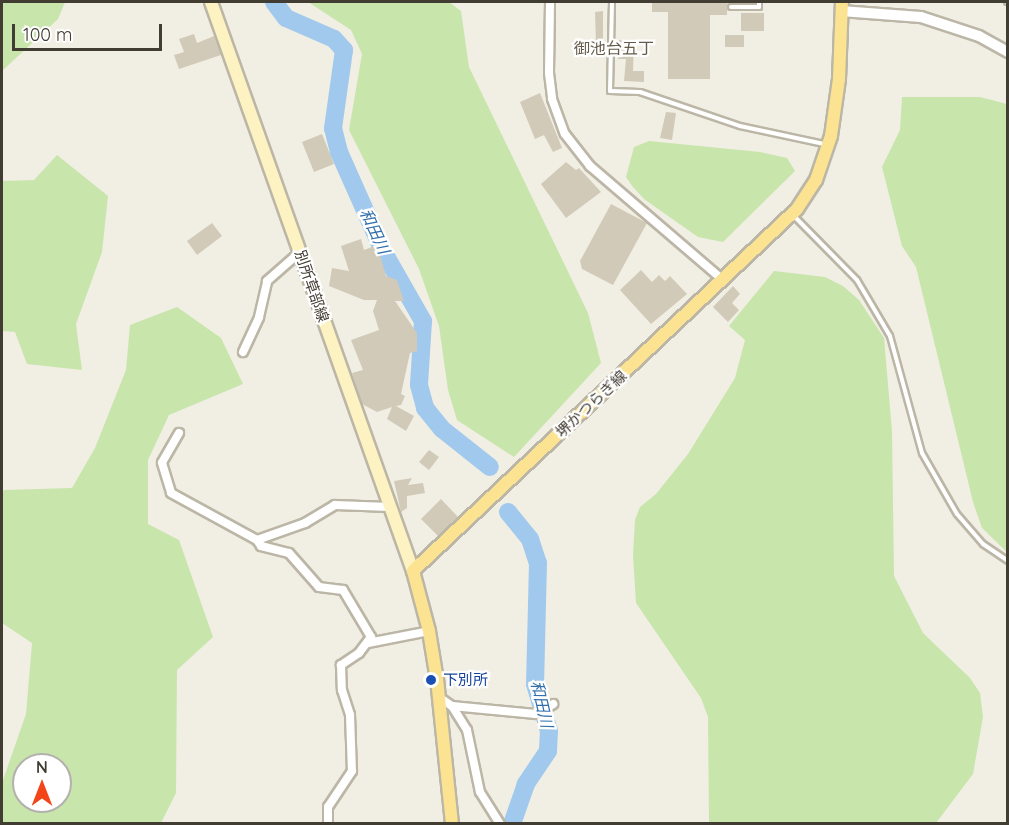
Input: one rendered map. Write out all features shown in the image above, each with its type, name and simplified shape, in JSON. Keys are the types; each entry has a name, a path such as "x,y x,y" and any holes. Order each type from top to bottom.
{"main road":[{"name":"別所草部線","path":"211,2 413,571"},
{"name":"堺かつらぎ線","path":"413,571 791,214 816,180 828,145 839,79 841,6"},
{"path":"413,571 429,632 439,697 452,824"}],"street":[{"path":"550,2 550,82 565,134 590,166 723,280"},
{"path":"841,6 931,20 979,36 1008,52"},
{"path":"243,352 260,317 267,281 300,252"},
{"path":"179,432 162,463 171,493 257,540 261,546 289,553 319,588 343,590 370,637 368,643"},
{"path":"257,540 305,523 335,505 390,507"},
{"path":"328,824 328,807 352,771 350,715 342,690 341,665 368,643 429,632"},
{"path":"439,697 452,706 467,730 480,792 500,824"},
{"path":"452,706 536,714 553,704"}],"lane":[{"path":"612,2 610,91 640,92 740,126 828,145"},
{"path":"731,7 759,7 759,2"},
{"path":"791,214 857,280 890,336 922,453 957,514 983,544 1008,561"}],"green space":[{"path":"2,2 65,2 58,19 2,71"},
{"path":"308,2 449,2 461,11 469,67 588,313 601,363 514,457 457,420 448,390 439,326 419,269 349,130 362,54 351,30"},
{"path":"902,97 980,97 1007,104 1007,552 982,528 973,502 916,267 902,246 882,167 900,130"},
{"path":"649,141 760,152 787,158 795,171 723,242 698,237 644,199 626,177 634,147"},
{"path":"57,155 108,196 102,252 76,324 82,370 27,364 15,332 2,331 2,181 34,180"},
{"path":"774,271 825,277 843,286 859,300 884,338 892,431 894,576 923,633 970,678 980,693 983,717 973,774 936,823 709,823 708,717 701,698 636,603 633,555 635,520 640,507 656,494 688,454 735,378 745,340 729,326"},
{"path":"177,307 221,338 243,384 169,415 148,460 148,524 179,540 213,637 177,670 176,793 161,823 2,823 2,783 12,754 12,813 72,813 72,753 12,753 26,714 32,643 2,623 2,495 4,490 72,488 95,448 126,370 130,325"}],"building":[{"path":"652,2 727,2 727,15 710,15 710,79 668,79 668,12 652,12"},
{"path":"603,11 603,44 596,44 595,12"},
{"path":"741,13 764,13 764,31 741,31"},
{"path":"194,34 197,43 214,36 221,55 179,69 174,55 184,52 179,39"},
{"path":"725,35 744,35 744,47 725,47"},
{"path":"619,40 634,41 633,71 644,71 644,82 624,81 626,59 618,59"},
{"path":"540,93 562,148 553,152 544,135 535,139 520,102"},
{"path":"666,112 676,113 672,140 660,138"},
{"path":"322,134 334,164 314,172 302,142"},
{"path":"566,162 576,170 579,168 601,192 566,218 541,184"},
{"path":"611,204 647,223 613,285 582,269 580,261"},
{"path":"212,223 222,236 197,255 187,241"},
{"path":"361,239 364,250 377,245 386,276 397,280 404,301 395,301 417,333 417,351 410,353 401,394 405,396 401,405 396,406 414,416 406,431 387,419 392,407 377,412 362,404 352,373 363,370 351,340 379,330 373,311 377,300 364,300 329,286 332,268 349,271 341,246"},
{"path":"641,270 652,282 659,275 665,281 670,276 687,294 651,324 620,290"},
{"path":"733,286 740,294 732,303 739,310 728,322 713,307"},
{"path":"429,450 439,457 429,470 419,462"},
{"path":"412,478 408,485 423,483 425,493 407,496 407,508 401,512 394,481"},
{"path":"441,499 458,517 438,536 421,519"}],"waterway":[{"name":"和田川","path":"274,2 286,18 334,39 344,50 333,128 339,152 383,251 423,321 419,385 425,408 442,429 490,467"},
{"name":"和田川","path":"508,512 530,539 538,563 535,684 549,731 548,751 526,784 512,824"}],"place":[{"name":"下別所","path":"431,680"}],"district":[{"name":"御池台五丁","path":"614,48"}]}
